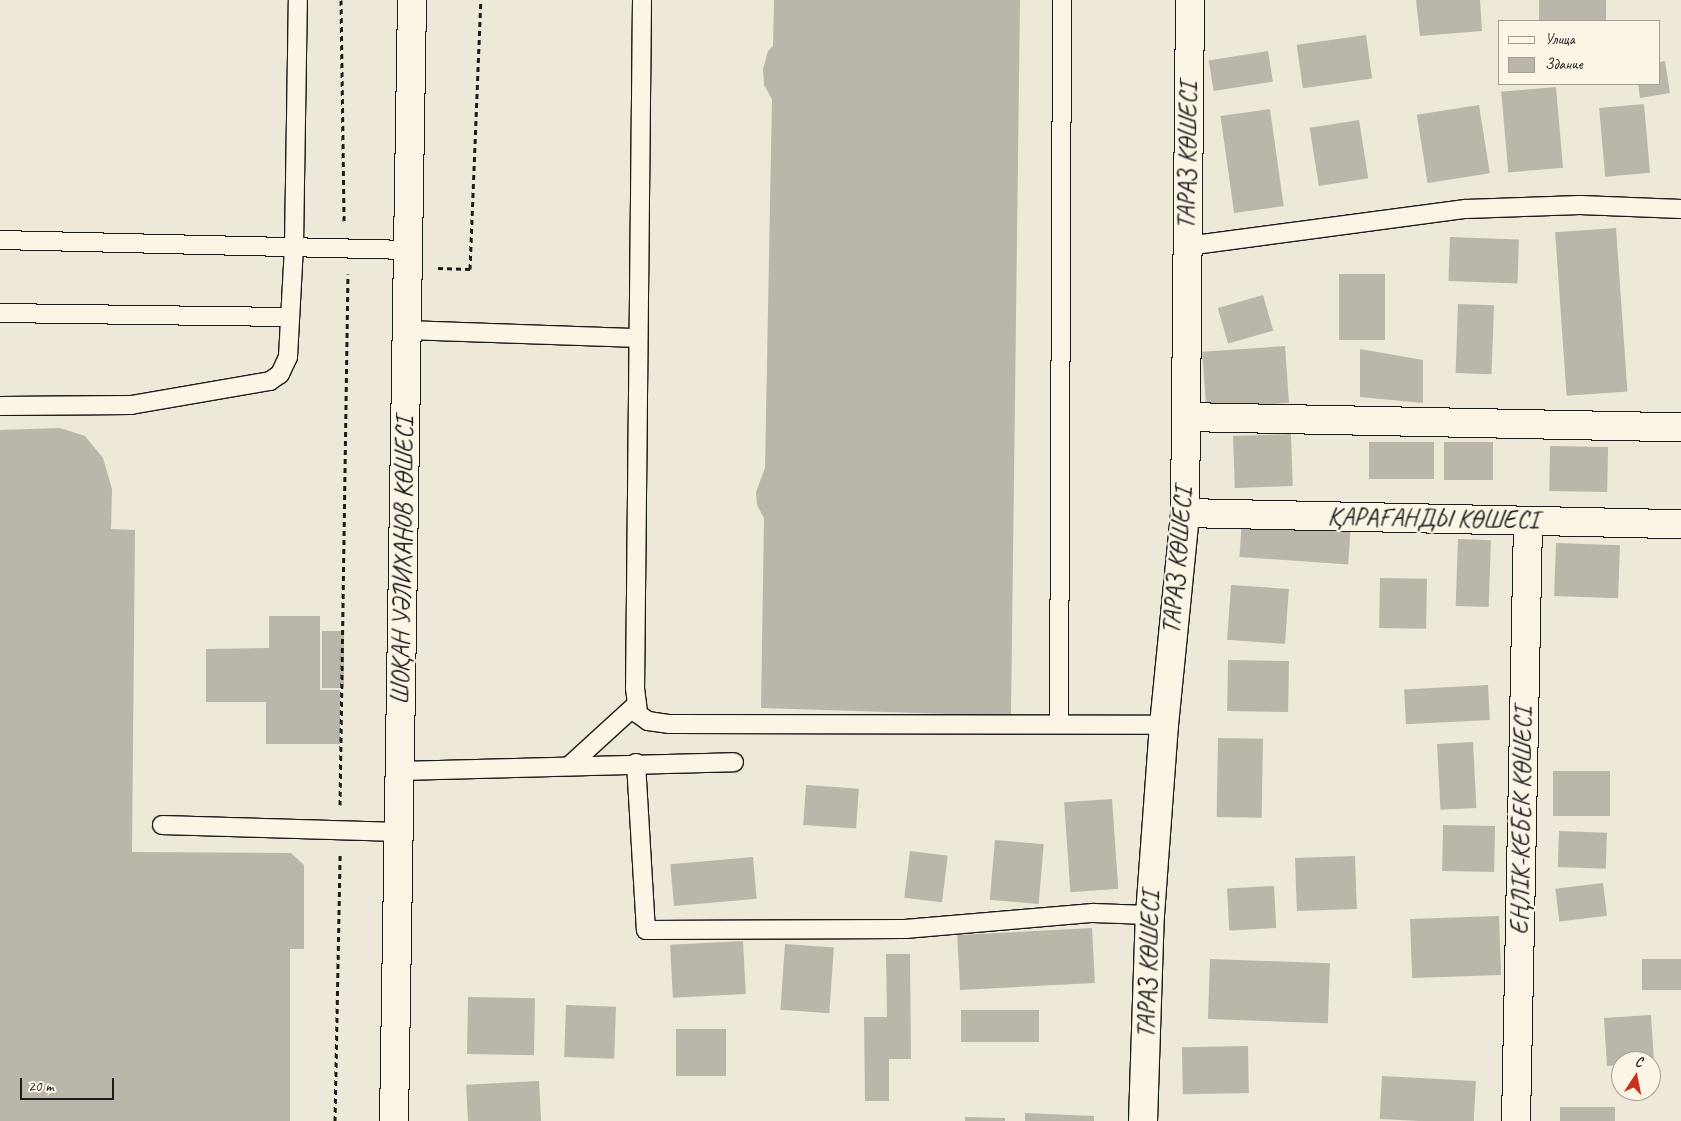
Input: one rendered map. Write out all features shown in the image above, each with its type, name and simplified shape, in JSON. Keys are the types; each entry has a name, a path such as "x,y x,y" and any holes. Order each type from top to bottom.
{"street":[{"path":"399,0 412,44"},
{"name":"ШОҚАН УӘЛИХАНОВ КӨШЕСІ","path":"394,1121 412,0"},
{"name":"ТАРАЗ КӨШЕСІ","path":"1143,1121 1150,915 1164,725 1185,514 1190,0"},
{"path":"1186,417 1681,427"},
{"name":"ҚАРАҒАНДЫ КӨШЕСІ","path":"1185,514 1681,524"},
{"name":"ЕҢЛІК-КЕБЕК КӨШЕСІ","path":"1516,1121 1528,521"}],"lane":[{"path":"0,406 131,405 270,381 280,374 288,357 294,246 298,0"},
{"path":"642,0 638,338 638,714 648,721 670,724 1164,725"},
{"path":"1059,724 1062,0"},
{"path":"1187,246 1466,209 1580,205 1681,209"},
{"path":"0,240 408,250"},
{"path":"0,313 290,317"},
{"path":"407,330 638,338"},
{"path":"569,766 637,704"},
{"path":"400,771 636,763 734,762"},
{"path":"636,763 646,930 905,929 1093,913 1150,915"},
{"path":"162,825 399,832"}],"path":[{"path":"334,1121 348,267 345,249 341,0"},
{"path":"470,269 481,0"}],"building":[{"path":"774,0 1020,0 1011,716 761,708 764,518 757,505 756,492 765,468 772,99 764,85 763,69 768,51 773,46"},
{"path":"1416,0 1480,0 1482,31 1420,36"},
{"path":"1539,0 1606,0 1606,20 1539,20"},
{"path":"1366,35 1372,79 1303,88 1297,45"},
{"path":"1268,51 1273,82 1214,91 1209,60"},
{"path":"1665,61 1670,93 1640,98 1638,85 1661,85 1661,62"},
{"path":"1556,87 1563,168 1508,172 1501,92"},
{"path":"1644,104 1650,173 1605,177 1599,108"},
{"path":"1479,105 1490,173 1428,183 1417,115"},
{"path":"1270,109 1284,206 1234,213 1220,116"},
{"path":"1359,120 1368,178 1319,186 1310,128"},
{"path":"1616,228 1627,392 1567,396 1555,232"},
{"path":"1450,237 1519,239 1517,283 1448,281"},
{"path":"1339,274 1385,274 1385,340 1339,340"},
{"path":"1263,295 1273,331 1228,344 1218,308"},
{"path":"1458,304 1494,305 1492,374 1456,373"},
{"path":"1285,346 1289,403 1206,409 1202,352"},
{"path":"1360,349 1423,360 1423,403 1360,397"},
{"path":"60,428 85,436 103,458 112,489 111,529 135,530 132,852 291,853 304,865 304,949 290,949 290,1121 0,1121 0,430"},
{"path":"1291,434 1293,486 1235,488 1233,436"},
{"path":"1369,442 1434,442 1434,479 1369,479"},
{"path":"1444,442 1493,442 1493,480 1444,480"},
{"path":"1550,446 1608,447 1607,492 1549,491"},
{"path":"1242,520 1351,528 1348,565 1239,557"},
{"path":"1458,539 1491,540 1489,607 1456,606"},
{"path":"1556,543 1620,545 1618,598 1554,596"},
{"path":"1380,578 1427,579 1426,629 1379,628"},
{"path":"1231,585 1289,589 1285,644 1227,640"},
{"path":"269,616 320,616 320,690 340,690 340,744 266,744 266,702 206,702 206,649 269,648"},
{"path":"322,631 344,631 344,688 322,688"},
{"path":"1228,660 1289,661 1288,712 1227,711"},
{"path":"1488,685 1490,720 1406,724 1404,689"},
{"path":"1218,738 1263,739 1262,818 1217,817"},
{"path":"1473,742 1476,808 1441,810 1437,744"},
{"path":"1553,771 1610,771 1610,816 1553,816"},
{"path":"806,785 859,789 856,829 803,825"},
{"path":"1112,799 1118,889 1070,892 1064,802"},
{"path":"1443,825 1495,826 1494,872 1442,871"},
{"path":"1559,831 1607,833 1606,869 1558,867"},
{"path":"995,840 1044,844 1039,904 990,900"},
{"path":"910,851 948,856 942,902 904,898"},
{"path":"1355,856 1357,909 1297,911 1295,858"},
{"path":"753,857 757,899 674,906 670,864"},
{"path":"1603,883 1607,916 1559,922 1555,889"},
{"path":"1274,886 1276,928 1229,930 1227,888"},
{"path":"1499,916 1501,975 1412,978 1410,919"},
{"path":"1092,928 1095,983 960,990 957,935"},
{"path":"743,941 746,994 673,998 670,945"},
{"path":"785,944 834,947 829,1013 780,1010"},
{"path":"886,954 910,954 911,1059 889,1059 889,1101 865,1101 864,1017 887,1017"},
{"path":"1210,959 1330,963 1328,1023 1208,1019"},
{"path":"1642,959 1681,959 1681,990 1642,990"},
{"path":"468,997 535,998 534,1055 467,1054"},
{"path":"566,1005 616,1007 614,1059 564,1057"},
{"path":"961,1010 1039,1010 1039,1042 961,1042"},
{"path":"1651,1015 1653,1051 1611,1051 1611,1066 1607,1066 1604,1018"},
{"path":"676,1029 726,1029 726,1076 676,1076"},
{"path":"1248,1046 1249,1093 1183,1094 1182,1047"},
{"path":"1382,1076 1476,1081 1474,1121 1380,1119"},
{"path":"539,1081 541,1121 468,1121 466,1085"},
{"path":"1560,1107 1615,1107 1615,1121 1560,1121"},
{"path":"1025,1113 1094,1116 1094,1121 1025,1121"},
{"path":"965,1117 1005,1118 1005,1121 965,1121"}]}
